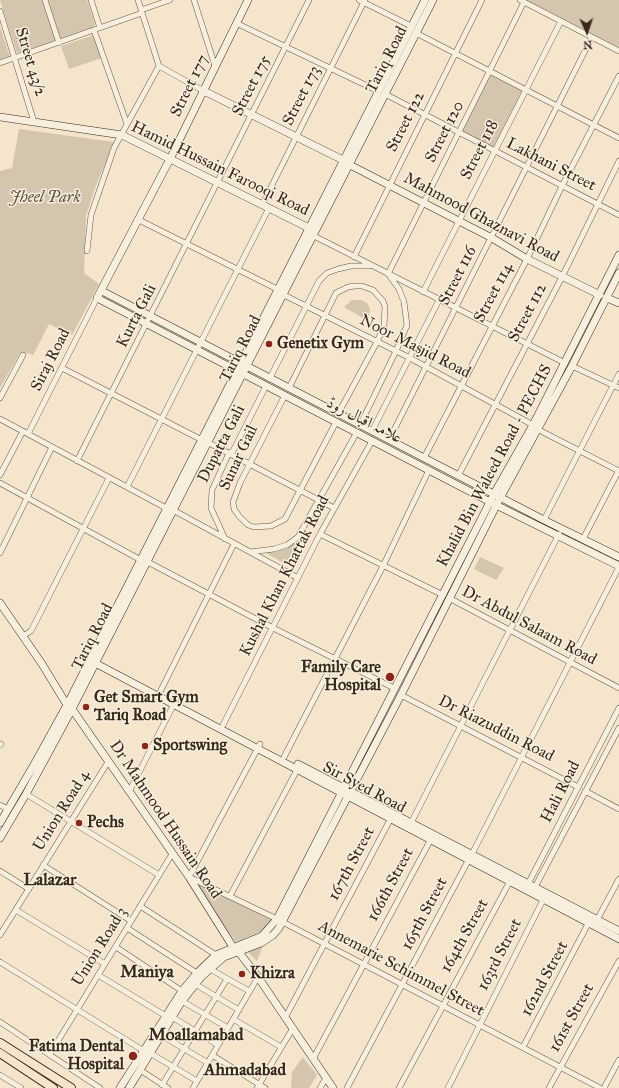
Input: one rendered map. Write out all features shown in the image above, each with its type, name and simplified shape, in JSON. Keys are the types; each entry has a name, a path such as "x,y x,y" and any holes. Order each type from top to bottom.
{"main road":[{"name":"Street 177","path":"97,298 102,291 137,219 170,159 202,90 248,0"},
{"name":"Tariq Road","path":"205,442 240,363 425,0"},
{"name":"Tariq Road","path":"69,707 169,509 244,374 433,0"},
{"path":"202,90 343,160"},
{"name":"Hamid Hussain Farooqi Road","path":"0,117 122,135 309,228"},
{"name":"Mahmood Ghaznavi Road","path":"350,165 458,220 562,277 619,303"},
{"name":"Khalid Bin Waleed Road - PECHS","path":"604,296 619,255"},
{"name":"Khalid Bin Waleed Road - PECHS","path":"340,803 351,791 401,695 446,597 497,496 569,364 604,296 619,273"},
{"name":"علامہ اقبال روڈ","path":"102,291 544,520 560,532 619,566"},
{"name":"علامہ اقبال روڈ","path":"97,298 493,504 560,532 583,539 619,557"},
{"name":"Tariq Road","path":"69,707 96,661 143,560"},
{"name":"Khalid Bin Waleed Road - PECHS","path":"340,803 344,788 394,688 446,597"},
{"name":"Dr Mahmood Hussain Road","path":"0,603 69,707 189,877 235,949 258,977 333,1088"},
{"name":"Sir Syed Road","path":"96,661 160,692 175,702 223,725 259,746 284,757 298,767"},
{"name":"Sir Syed Road","path":"96,661 298,767 351,791 431,839 597,920 619,938"},
{"path":"0,838 26,794 69,707"},
{"path":"0,822 69,707"},
{"name":"Sir Syed Road","path":"351,791 391,818 411,823 458,851"},
{"path":"120,1088 129,1083 140,1070 147,1052 161,1035 182,991 197,973 216,955 267,940 273,935 340,803"},
{"name":"Sir Syed Road","path":"470,857 510,881 526,886"},
{"name":"Sir Syed Road","path":"533,890 544,898 589,922 619,931"},
{"path":"129,1083 169,1017 195,984 210,969 235,949"},
{"path":"0,1038 42,1063 47,1072"},
{"path":"0,1043 71,1088"},
{"path":"0,1053 53,1088"},
{"path":"0,1060 29,1078 41,1079"}],"street":[{"path":"45,0 59,43"},
{"path":"91,0 97,29 127,124"},
{"path":"138,0 159,66 202,90"},
{"path":"0,63 97,29 170,0"},
{"path":"194,0 214,66"},
{"name":"Street 175","path":"218,183 309,0"},
{"name":"Street 122","path":"354,257 482,0"},
{"path":"363,1 411,26"},
{"name":"Street 173","path":"262,205 363,1"},
{"path":"522,1 619,51"},
{"name":"Street 120","path":"388,274 490,72 522,1"},
{"name":"Street 43/2","path":"0,11 16,57 34,122"},
{"name":"Street 118","path":"423,292 458,220 560,21"},
{"path":"236,23 378,91"},
{"path":"416,33 619,138"},
{"name":"Street 116","path":"389,440 427,368 592,37"},
{"path":"87,251 91,216 114,148 159,66"},
{"name":"Street 114","path":"424,458 527,259 562,186 619,76"},
{"name":"Lakhani Street","path":"386,94 619,215"},
{"name":"Street 112","path":"458,476 562,277 619,161"},
{"name":"Kurta Gali","path":"77,460 112,394 218,183"},
{"path":"127,487 269,208"},
{"path":"137,219 277,289"},
{"name":"Hamid Hussain Farooqi Road","path":"314,236 491,327 619,388"},
{"path":"270,378 318,281 327,273 350,266 363,265 374,267"},
{"path":"360,425 396,351 407,324 399,289 388,274"},
{"path":"289,388 333,298 342,290 362,286 374,290 383,301 385,314 384,326 377,342 338,414"},
{"name":"Noor Masjid Road","path":"284,295 410,358 496,404 535,427 619,470"},
{"name":"Siraj Road","path":"0,475 26,433 62,368 97,298"},
{"path":"372,431 439,300"},
{"path":"0,398 24,355"},
{"path":"62,368 334,508"},
{"path":"544,520 619,374"},
{"name":"Dupatta Gali","path":"225,539 214,517 210,498 212,490 229,453 233,451 266,386"},
{"name":"Sunar Gail","path":"285,395 249,464 233,502 234,509 248,525 262,528 278,524 285,519 336,422"},
{"path":"0,419 298,578"},
{"path":"250,552 274,549 287,544 298,537 357,432"},
{"name":"Kushal Khan Khattak Road","path":"223,725 320,534 372,441"},
{"path":"0,553 52,447"},
{"path":"284,757 383,566 429,470"},
{"path":"583,539 619,470"},
{"path":"23,636 31,631 109,478"},
{"path":"0,483 273,628 394,688"},
{"path":"411,823 560,532"},
{"name":"Dr Abdul Salaam Road","path":"320,534 446,597 619,688"},
{"path":"160,692 234,544"},
{"name":"165th Street","path":"347,1088 470,857 619,566"},
{"name":"Dr Riazuddin Road","path":"401,695 579,786"},
{"path":"129,792 175,702"},
{"name":"Hali Road","path":"526,886 619,708"},
{"name":"Hali Road","path":"533,890 619,728"},
{"path":"189,877 259,746"},
{"name":"Union Road 4","path":"0,935 108,762"},
{"path":"230,896 298,767"},
{"path":"579,786 586,790"},
{"path":"579,786 619,809"},
{"path":"26,794 159,875"},
{"path":"0,804 8,809"},
{"name":"167th Street","path":"285,1018 391,818"},
{"name":"166th Street","path":"313,1058 431,839"},
{"name":"Union Road 3","path":"50,1054 172,854"},
{"path":"43,865 131,921"},
{"path":"0,871 29,889"},
{"name":"Annemarie Schimmel Street","path":"189,877 280,920 600,1088"},
{"path":"597,920 619,879"},
{"name":"164th Street","path":"399,1088 442,1005 510,881"},
{"name":"163rd Street","path":"448,1088 544,898"},
{"path":"140,906 216,955"},
{"path":"16,910 105,964"},
{"name":"162nd Street","path":"523,1047 589,922"},
{"path":"127,928 197,973"},
{"path":"116,947 182,991"},
{"name":"161st Street","path":"549,1088 619,961"},
{"path":"0,962 76,1011 197,1081"},
{"path":"210,969 249,991"},
{"path":"98,975 218,1045"},
{"path":"193,1088 258,977"},
{"path":"162,1085 185,1050 227,979"},
{"path":"195,984 239,1010"},
{"path":"182,1001 228,1028"},
{"path":"234,1019 281,1047"},
{"path":"0,1022 100,1088"},
{"path":"258,1086 293,1028"},
{"path":"161,1035 208,1063"},
{"path":"212,1055 258,1086 265,1088"},
{"path":"604,1088 619,1060"},
{"path":"140,1070 168,1088"},
{"path":"0,1075 20,1088"},
{"path":"320,1088 326,1078"}],"green space":[{"path":"0,0 42,0 56,41 17,53"},
{"path":"47,0 87,0 95,24 94,27 60,39"},
{"path":"521,0 619,0 619,51"},
{"path":"0,27 10,57 0,60"},
{"path":"94,35 102,58 69,69 61,46"},
{"path":"490,72 526,89 494,151 460,133"},
{"name":"Jheel Park","path":"19,129 114,142 95,188 86,216 84,273 99,284 72,335 49,324 33,355 21,351 0,388 0,171 12,168"},
{"path":"352,300 361,300 367,303 370,309 368,321 344,307"},
{"path":"297,540 297,546 285,564 266,553"},
{"path":"480,557 504,568 496,580 474,569"},
{"path":"189,877 275,917 262,931 236,942"},
{"path":"263,945 257,961 248,952"},
{"path":"303,1057 317,1075 309,1088 291,1088 292,1072"}],"place":[{"name":"Genetix Gym","path":"269,344"},
{"name":"Family Care Hospital","path":"390,677"},
{"name":"Get Smart Gym Tariq Road","path":"86,707"},
{"name":"Sportswing","path":"145,746"},
{"name":"Pechs","path":"79,823"},
{"name":"Khizra","path":"242,974"},
{"name":"Fatima Dental Hospital","path":"133,1056"}],"district":[{"name":"Lalazar","path":"50,881"},
{"name":"Maniya","path":"147,973"},
{"name":"Moallamabad","path":"196,1036"},
{"name":"Ahmadabad","path":"245,1071"}]}
